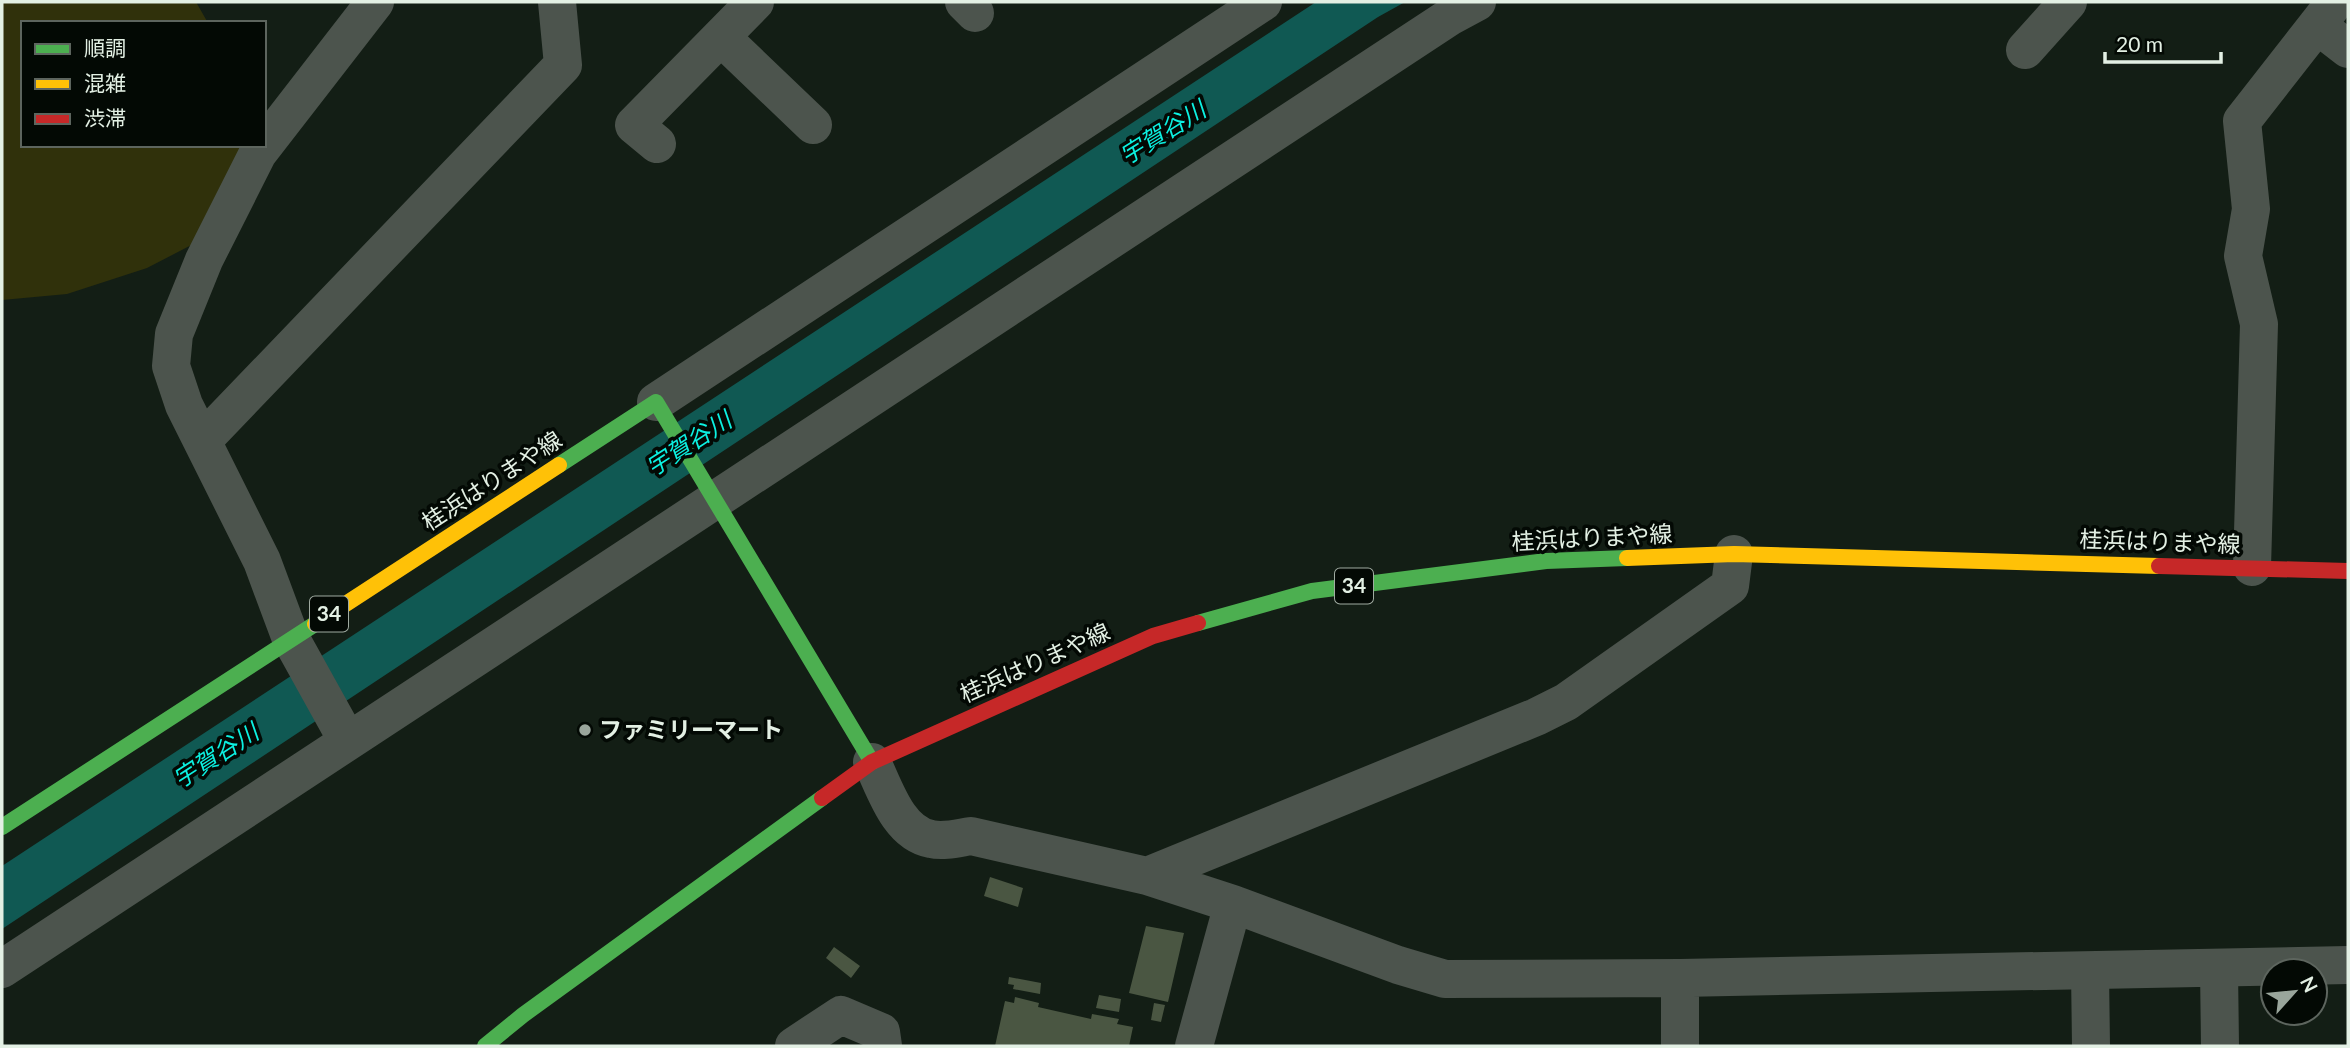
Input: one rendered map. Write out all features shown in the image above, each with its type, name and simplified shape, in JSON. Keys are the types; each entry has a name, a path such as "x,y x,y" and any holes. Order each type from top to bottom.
{"main road":[{"path":"663,413 872,762"},
{"name":"桂浜はりまや線","path":"2,827 296,650 663,413"},
{"name":"桂浜はりまや線","path":"485,1046 523,1015 872,762 1153,636 1312,591 1546,561 1734,554 2348,571"}],"street":[{"path":"266,143 375,2"},
{"path":"202,441 564,65 557,2"},
{"path":"657,144 634,125 755,2"},
{"path":"663,413 1263,2"},
{"path":"2,969 338,725 710,491 1451,16 1478,2"},
{"path":"2025,50 2068,2"},
{"path":"2252,567 2259,324 2243,256 2251,209 2242,121 2326,13 2348,49"},
{"path":"721,37 813,124"},
{"path":"263,147 204,260 174,334 171,366 184,405 262,561 296,650 338,725"},
{"path":"1147,876 1524,722 1566,702 1730,586 1734,554"},
{"path":"872,762 896,811 920,836 942,840 971,836 1147,876 1233,904 1398,965 1445,979 1680,978 2348,965"},
{"path":"1194,1046 1233,904"},
{"path":"2219,968 2220,1046"},
{"path":"2090,971 2091,1046"},
{"path":"1680,978 1680,1046"},
{"path":"794,1046 841,1015 881,1032 883,1046"}],"shaded area":[{"path":"2,2 196,2 207,21 21,21 21,147 263,147 232,224 147,268 67,294 2,300"}],"water":[{"name":"宇賀谷川","path":"1316,2 1405,2 1378,17 2,929 2,866"}],"building":[{"path":"990,877 1023,888 1018,907 984,896"},
{"path":"1146,926 1184,933 1168,1002 1129,993"},
{"path":"834,947 860,966 851,978 826,958"},
{"path":"1009,977 1041,983 1040,994 1013,989 1014,985 1008,984"},
{"path":"1099,995 1121,999 1119,1012 1096,1008"},
{"path":"1015,997 1039,1003 1038,1007 1091,1019 1092,1014 1119,1019 1117,1024 1133,1027 1129,1046 995,1046 1005,1001 1014,1003"},
{"path":"1154,1003 1165,1005 1161,1022 1151,1020"}],"traffic: fast":[{"path":"559,465 656,402 872,762"},
{"path":"1198,623 1312,591 1546,561 1627,558"},
{"path":"2,827 315,624"},
{"path":"485,1046 523,1015 822,798"}],"traffic: slow":[{"path":"315,624 559,465"},
{"path":"1627,558 1734,554 2159,566"}],"traffic: jam":[{"path":"2159,566 2348,571"},
{"path":"822,798 872,762 1153,636 1198,623"}],"place":[{"name":"ファミリーマート","path":"585,730"}]}
